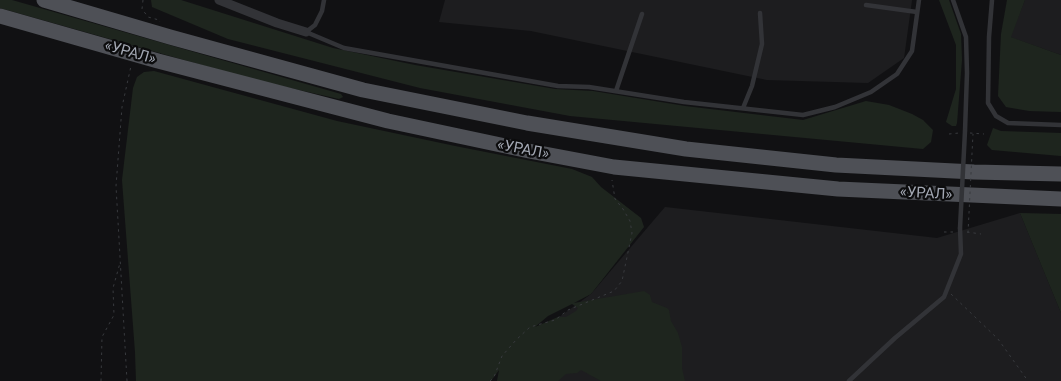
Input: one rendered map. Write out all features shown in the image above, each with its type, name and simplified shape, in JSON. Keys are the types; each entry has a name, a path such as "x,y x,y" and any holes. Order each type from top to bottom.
{"main road":[{"name":"«УРАЛ»","path":"44,0 363,90 527,123 686,149 836,165 1061,174"},
{"name":"«УРАЛ»","path":"0,16 133,54 388,121 614,167 838,189 1061,199"},
{"path":"322,104 338,102 368,108 372,104 373,98 363,90"}],"street":[{"path":"219,0 306,32"}],"lane":[{"path":"324,0 322,10 315,25 306,32 344,48 558,86 589,86 684,102 803,115 835,107 871,92 897,74 912,50 919,0"},
{"path":"849,381 895,338 944,297 961,254 960,228 966,131 966,37 953,0"},
{"path":"992,0 988,103 996,116 1008,123 1061,125"},
{"path":"866,5 917,12"},
{"path":"743,108 752,86 762,44 760,12"},
{"path":"616,91 642,14"}],"path":[{"path":"142,0 142,9 148,17 159,20 170,37"},
{"path":"127,381 116,186 122,107 133,54"},
{"path":"948,134 958,134"},
{"path":"981,234 968,233 973,134 984,134"},
{"path":"490,381 494,377 502,356 530,327 555,320 568,310 614,291 622,281 632,233 630,222 615,199 612,180 614,167"},
{"path":"944,232 953,232"},
{"path":"101,381 102,337 114,315 113,288 120,261"},
{"path":"946,290 998,339 1028,381"}],"shaded area":[{"path":"0,0 12,0 341,94 343,97 339,99 255,80 0,8"},
{"path":"151,0 181,0 333,48 415,65 555,89 593,91 685,106 803,120 866,101 889,105 923,120 933,130 931,142 923,149 570,116 420,88 228,39 152,7"},
{"path":"445,0 912,0 904,58 868,83 767,80 531,31 439,22"},
{"path":"939,0 949,0 961,34 962,60 956,126 946,122 956,89 956,45"},
{"path":"1007,0 1025,0 1011,37 1061,55 1061,112 1029,111 1006,107 998,96 1001,34"},
{"path":"1025,0 1061,0 1061,55 1010,37"},
{"path":"154,71 337,121 572,169 592,177 601,187 641,218 644,227 591,294 574,303 644,291 650,295 652,302 669,310 671,321 678,333 682,347 682,368 685,381 601,381 581,370 577,373 566,374 558,381 497,381 499,370 491,381 136,381 122,180 133,88 137,77 144,72","holes":["572,304 578,308 566,317 558,317 535,327 548,316"]},
{"path":"993,128 1001,131 1061,133 1061,156 992,150 987,145"},
{"path":"665,207 937,238 1020,213 1061,313 1061,381 498,381 526,341 591,294"},
{"path":"1020,213 1061,214 1061,313 1040,262"}]}
